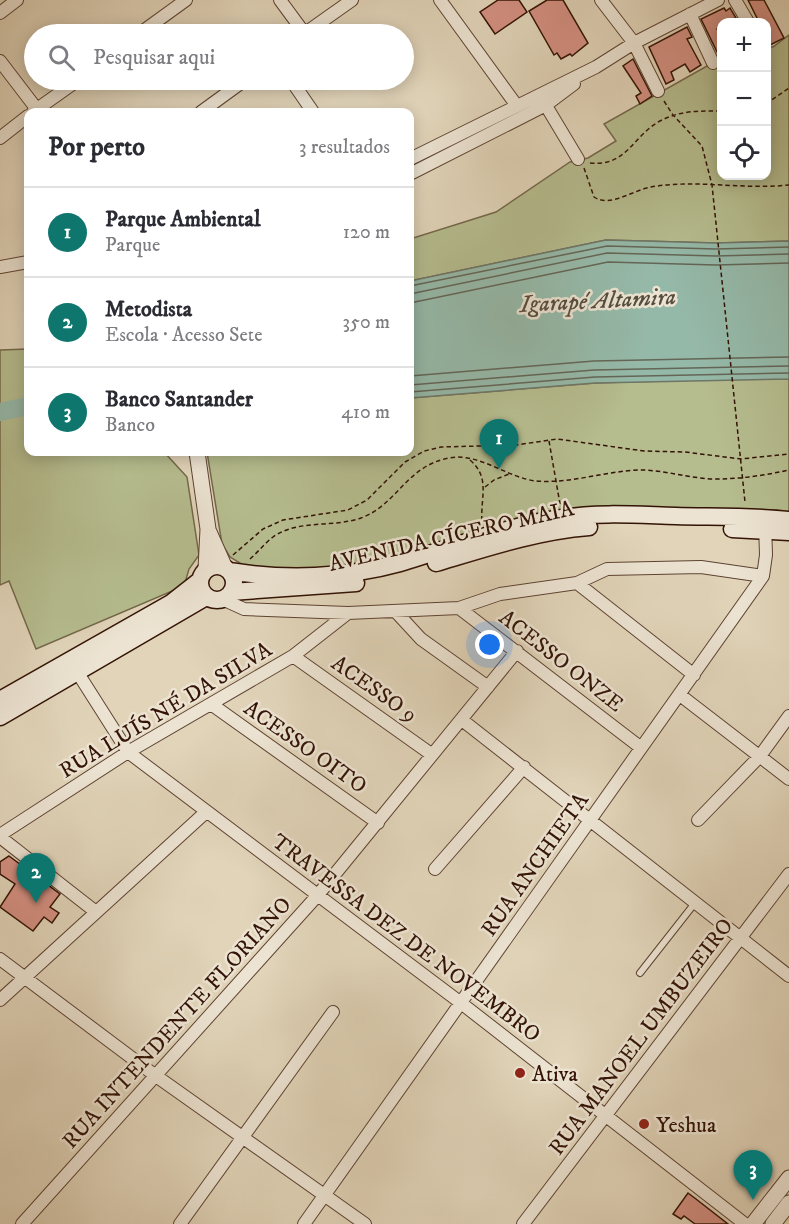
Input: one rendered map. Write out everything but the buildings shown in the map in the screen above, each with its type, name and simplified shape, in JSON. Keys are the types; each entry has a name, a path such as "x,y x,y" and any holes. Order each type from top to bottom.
{"main road":[{"name":"AVENIDA CÍCERO MAIA","path":"789,520 765,524 614,526 569,529 489,547 368,581 213,588 216,566 228,565 258,576 295,576 365,570 399,563 485,535 562,518 614,514 765,524 789,532"},
{"path":"0,700 73,666 213,588 234,581 228,565"},
{"path":"0,717 73,666"}],"street":[{"path":"0,13 17,0"},
{"path":"153,24 186,0"},
{"path":"280,0 297,24"},
{"path":"318,24 352,0"},
{"path":"440,0 517,106"},
{"path":"601,0 634,43 658,91"},
{"path":"414,172 543,100 634,43 718,0"},
{"path":"735,0 746,18"},
{"path":"690,14 713,63"},
{"path":"0,61 31,108"},
{"path":"41,108 65,90"},
{"path":"206,108 231,90"},
{"path":"298,90 310,108"},
{"path":"414,157 517,106 543,100"},
{"path":"543,100 579,160"},
{"path":"0,138 24,120"},
{"path":"0,267 24,263"},
{"path":"198,456 208,529 213,588 244,609 397,613 459,608 500,594 577,583 607,569 637,567 701,567 764,576 765,524"},
{"path":"208,529 228,565"},
{"name":"RUA ANCHIETA","path":"304,1224 592,820 640,747 764,576"},
{"path":"577,583 694,675"},
{"name":"ACESSO ONZE","path":"459,608 640,747"},
{"name":"RUA LUÍS NÉ DA SILVA","path":"0,836 128,752 294,656 348,613"},
{"path":"397,613 421,639 488,687"},
{"name":"RUA INTENDENTE FLORIANO","path":"22,1224 317,896 517,651"},
{"name":"ACESSO 9","path":"294,656 431,754"},
{"name":"TRAVESSA DEZ DE NOVEMBRO","path":"73,666 128,752 461,1003 745,1224"},
{"path":"680,694 789,779"},
{"name":"ACESSO OITO","path":"211,704 378,823"},
{"path":"698,820 760,756 789,716"},
{"path":"462,720 789,976"},
{"path":"435,869 524,767"},
{"path":"0,1000 206,812"},
{"path":"0,836 96,912"},
{"name":"RUA MANOEL UMBUZEIRO","path":"523,1224 789,874"},
{"path":"0,959 156,1076 365,1224"},
{"path":"180,1224 333,1011"},
{"path":"753,1224 789,1178"},
{"path":"773,1224 789,1203"}],"lane":[{"path":"640,973 696,903"}],"path":[{"path":"771,101 789,88"},
{"path":"658,91 673,115 702,146 712,185 720,236 745,503"},
{"path":"579,160 608,163 618,159 650,127 673,115 694,111 717,111"},
{"path":"579,160 588,176 591,192 598,200 612,200 648,188 666,185 762,187 789,185"},
{"path":"549,440 562,518"},
{"path":"228,565 263,529 283,520 348,510 367,500 390,475 424,451 441,447 516,445 549,440 581,441 644,451 685,452 741,459 789,454"},
{"path":"248,561 273,537 288,530 348,522 369,514 418,469 451,457 466,457 509,474 532,480 556,481 641,470 717,479 761,476 789,470"},
{"path":"466,457 480,472 484,488 482,519 485,535"},
{"path":"484,488 494,480 509,474"},
{"path":"369,514 371,519"}],"shaded area":[{"path":"789,35 789,241 716,243 606,240 414,280 414,238 496,212 570,162 588,158 616,141 604,124 707,66 717,65 717,180 771,180 771,47"},
{"path":"24,349 24,404 20,408 24,408 24,456 168,456 187,477 199,555 189,569 184,586 36,649 9,581 0,585 0,350"},
{"path":"789,379 789,514 561,512 484,528 396,557 334,569 294,571 243,565 230,557 222,544 208,456 414,456 414,398 595,383"}],"water":[{"path":"606,240 716,243 789,241 789,379 595,383 414,398 414,280"}],"waterway":[{"name":"Igarapé Altamira","path":"0,412 24,407"}],"place":[{"name":"Parque Ambiental","path":"499,469"},
{"name":"Metodista","path":"36,903"},
{"name":"Ativa","path":"520,1073"},
{"name":"Yeshua","path":"644,1124"},
{"name":"Banco Santander","path":"753,1200"}]}
